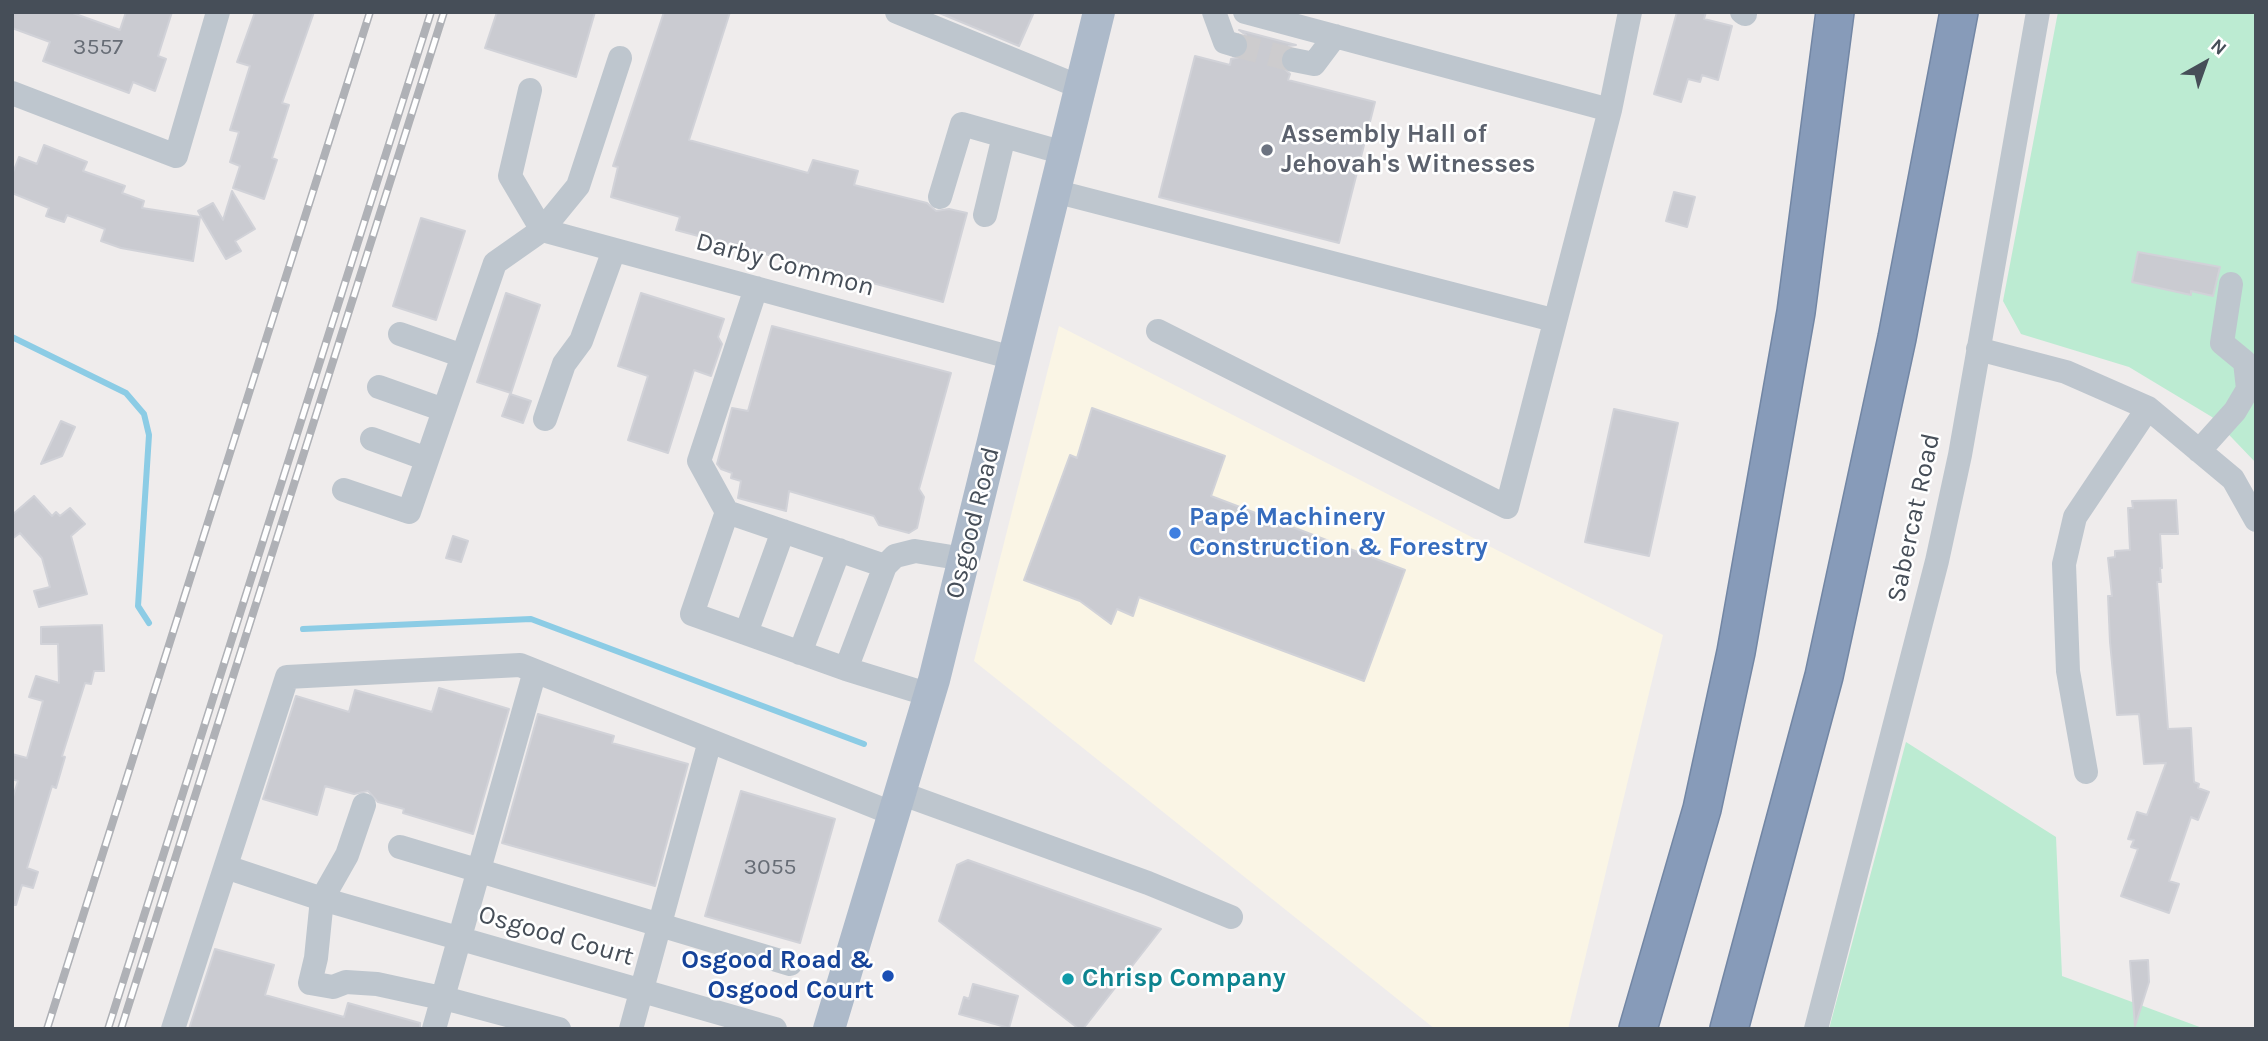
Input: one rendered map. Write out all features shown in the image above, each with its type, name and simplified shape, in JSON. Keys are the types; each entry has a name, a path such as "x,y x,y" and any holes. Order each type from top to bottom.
{"highway":[{"path":"1638,1029 1702,808 1739,639 1797,312 1835,12"},
{"path":"1729,1029 1821,689 1897,338 1959,12"}],"main road":[{"name":"Osgood Road","path":"829,1029 930,695 1099,12"}],"street":[{"path":"12,93 176,156 218,12"},
{"path":"1214,12 1225,42 1235,45"},
{"path":"1245,12 1610,110"},
{"name":"Sabercat Road","path":"1816,1029 1937,561 2038,12"},
{"path":"903,13 1080,87"},
{"path":"1158,331 1507,507 1553,320 1610,110 1623,15"},
{"path":"1294,60 1314,64 1335,36"},
{"path":"344,490 409,512 495,263 542,230 578,186 620,58"},
{"path":"530,90 510,176 542,230"},
{"path":"940,197 962,124 1064,153"},
{"path":"985,215 1004,136"},
{"path":"1054,191 1553,320"},
{"name":"Darby Common","path":"542,230 1013,358"},
{"path":"545,419 564,364 581,341 614,250"},
{"path":"2199,451 2235,411 2248,389 2245,362 2222,343 2231,284"},
{"path":"756,288 699,461 727,512 885,566"},
{"path":"400,334 463,356"},
{"path":"1978,349 2066,372 2148,408 2233,479 2256,520"},
{"path":"379,387 444,410"},
{"path":"2086,772 2068,671 2064,564 2075,517 2148,408"},
{"path":"372,439 427,459"},
{"path":"727,512 692,614 846,669 930,695"},
{"path":"746,634 783,531"},
{"path":"800,653 839,550"},
{"path":"846,669 885,566 895,556 915,551 964,559"},
{"path":"173,1029 287,677 520,666 710,741 1148,883 1231,917"},
{"path":"433,1029 461,939 535,671"},
{"path":"631,1029 710,741"},
{"path":"364,805 347,855 322,900 316,958 310,983 333,987 346,982 377,985 559,1029"},
{"path":"400,847 790,964"},
{"name":"Osgood Court","path":"226,867 322,900 775,1029"}],"shaded area":[{"path":"1059,326 1663,635 1568,1029 1435,1029 974,661"}],"green space":[{"path":"2058,12 2256,12 2256,463 2212,417 2129,367 2021,334 2003,301"},
{"path":"1906,742 2056,837 2062,976 2205,1029 1829,1029"}],"building":[{"path":"12,12 70,12 120,30 126,12 172,12 158,56 166,59 155,91 133,82 129,93 43,61 50,42 12,28"},
{"path":"255,12 314,12 282,103 289,105 272,158 277,160 264,199 233,188 240,166 230,162 239,132 230,130 250,66 237,62"},
{"path":"497,12 595,12 576,77 485,48"},
{"path":"664,12 730,12 689,140 808,173 813,160 858,171 854,185 927,203 936,211 949,209 967,213 943,302 676,230 680,217 611,197 618,167 613,166"},
{"path":"937,12 1034,12 1019,46"},
{"path":"1677,12 1706,12 1704,19 1732,26 1718,80 1702,75 1700,82 1688,79 1681,102 1654,94"},
{"name":"Assembly Hall of Jehovah's Witnesses","path":"1239,30 1296,45 1289,46 1280,56 1280,65 1290,74 1288,80 1375,102 1339,243 1159,197 1195,56 1230,65 1231,59 1245,56 1249,49 1246,35"},
{"path":"44,145 87,162 83,171 125,186 122,193 144,201 142,208 200,217 193,261 121,248 101,241 105,229 67,215 64,222 46,216 49,208 12,193 12,175 19,157 37,164"},
{"path":"232,191 255,229 235,241 241,251 226,259 198,211 213,203 223,220"},
{"path":"1674,192 1695,197 1687,227 1666,221"},
{"path":"421,218 465,231 436,320 393,306"},
{"path":"2138,252 2220,267 2213,296 2191,291 2191,295 2132,282"},
{"path":"506,293 540,305 511,393 477,382"},
{"path":"641,293 724,319 718,337 722,344 711,376 694,370 668,453 628,440 648,376 618,366"},
{"path":"772,326 951,373 919,489 924,497 917,528 909,533 879,525 874,516 789,491 786,511 738,498 741,481 731,478 732,473 721,469 717,464 732,408 748,411"},
{"path":"510,394 531,401 523,423 502,416"},
{"name":"Papé Machinery Construction & Forestry","path":"1092,408 1225,456 1211,496 1405,570 1364,681 1139,597 1133,616 1117,609 1111,624 1080,601 1024,580 1070,455 1077,458"},
{"path":"1614,409 1678,423 1649,556 1585,542"},
{"path":"61,421 75,427 62,456 41,464"},
{"path":"34,496 52,516 56,512 60,516 70,508 85,524 71,536 87,594 39,607 34,591 50,587 42,558 20,533 12,539 12,515"},
{"path":"2176,500 2178,534 2160,534 2162,568 2161,582 2157,582 2168,729 2191,728 2194,782 2199,784 2198,788 2209,792 2198,820 2191,817 2169,881 2179,884 2169,913 2121,896 2138,849 2131,847 2134,840 2128,839 2137,812 2147,815 2166,763 2144,764 2139,714 2117,715 2110,642 2108,596 2112,596 2108,558 2115,557 2115,551 2130,550 2128,508 2133,508 2132,501"},
{"path":"453,536 468,541 461,562 446,558"},
{"path":"102,625 104,671 94,671 91,684 85,683 62,756 65,757 56,788 52,786 27,868 38,872 33,888 22,885 16,905 12,905 12,800 18,781 12,779 12,754 27,758 43,701 29,697 36,676 59,683 58,644 41,644 41,627"},
{"path":"439,688 509,709 473,834 403,813 404,809 378,802 368,791 354,794 325,786 317,815 263,799 296,696 349,712 355,690 432,712"},
{"path":"538,714 614,736 612,743 688,764 655,886 502,843"},
{"path":"741,791 835,819 800,943 705,916"},
{"name":"Chrisp Company","path":"968,860 1161,929 1083,1029 1079,1029 939,921 957,865"},
{"path":"215,949 274,965 265,995 344,1017 348,1003 420,1023 420,1029 189,1029"},
{"path":"2148,960 2149,982 2135,1026 2130,961"},
{"path":"973,984 1018,996 1009,1028 959,1014 964,997 969,999"}],"waterway":[{"path":"12,337 126,393 144,414 149,435 138,606 149,623"},
{"path":"303,629 531,619 864,744"}],"tunnel":[{"path":"1235,45 1294,60"}],"railway":[{"path":"47,1029 370,12"},
{"path":"108,1029 431,12"},
{"path":"121,1029 444,12"}],"place":[{"name":"Assembly Hall of Jehovah's Witnesses","path":"1267,150"},
{"name":"Papé Machinery Construction & Forestry","path":"1175,533"},
{"name":"Osgood Road & Osgood Court","path":"888,976"},
{"name":"Chrisp Company","path":"1068,979"}]}
